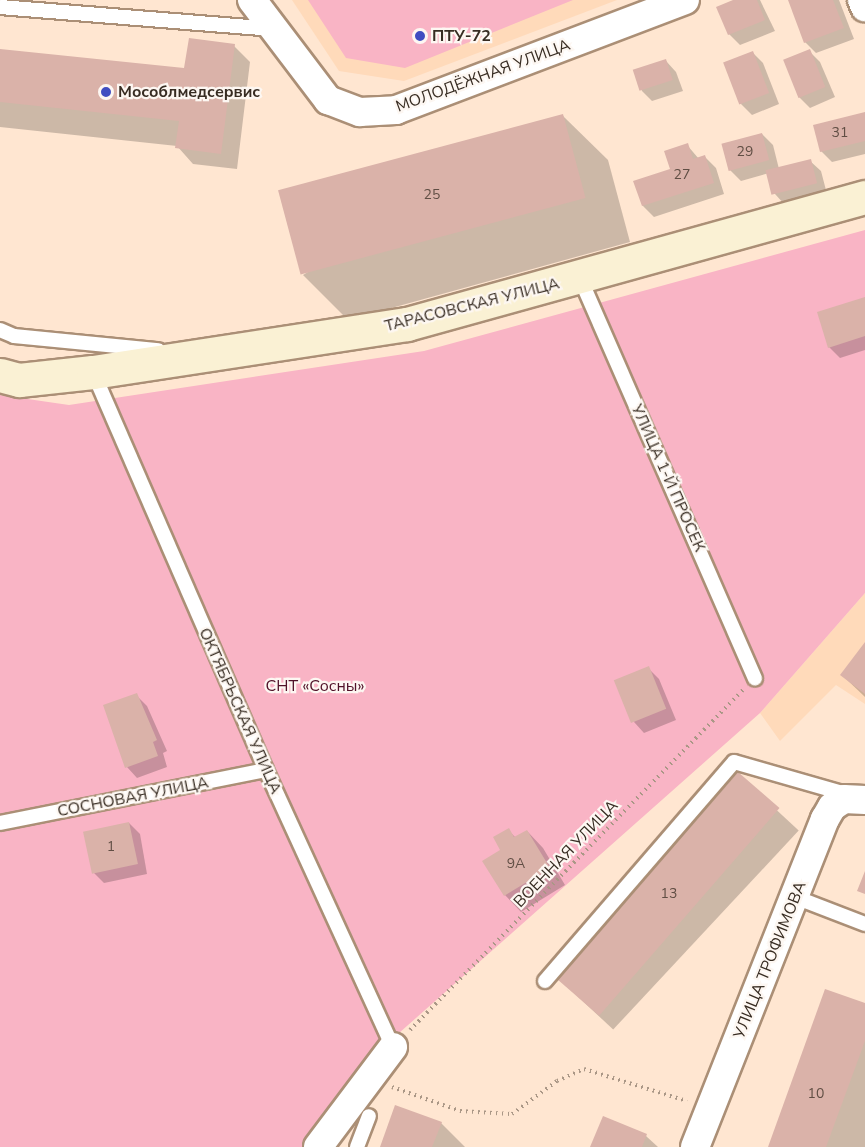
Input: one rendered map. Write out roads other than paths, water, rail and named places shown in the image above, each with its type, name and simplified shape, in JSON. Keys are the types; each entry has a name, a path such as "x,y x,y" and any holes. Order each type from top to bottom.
{"street":[{"name":"МОЛОДЁЖНАЯ УЛИЦА","path":"252,0 328,100 360,112 396,110 685,0"},
{"path":"862,0 865,7"},
{"name":"ТАРАСОВСКАЯ УЛИЦА","path":"0,375 19,380 93,372 407,324 580,278 865,197"},
{"name":"УЛИЦА ТРОФИМОВА","path":"695,1147 832,807 861,798"},
{"path":"318,1147 393,1047"}],"lane":[{"path":"0,7 272,29"},
{"name":"УЛИЦА 1-Й ПРОСЕК","path":"580,278 755,678"},
{"path":"0,330 14,336 214,355"},
{"name":"ОКТЯБРЬСКАЯ УЛИЦА","path":"93,372 266,770 393,1047"},
{"path":"545,981 734,762 861,798"},
{"name":"СОСНОВАЯ УЛИЦА","path":"0,823 266,770"},
{"path":"795,897 865,924"},
{"path":"357,1147 369,1116"}],"place":[{"name":"ПТУ-72","path":"420,36"},
{"name":"Мособлмедсервис","path":"106,92"}],"park label":[{"name":"СНТ «Сосны»","path":"315,686"}]}
